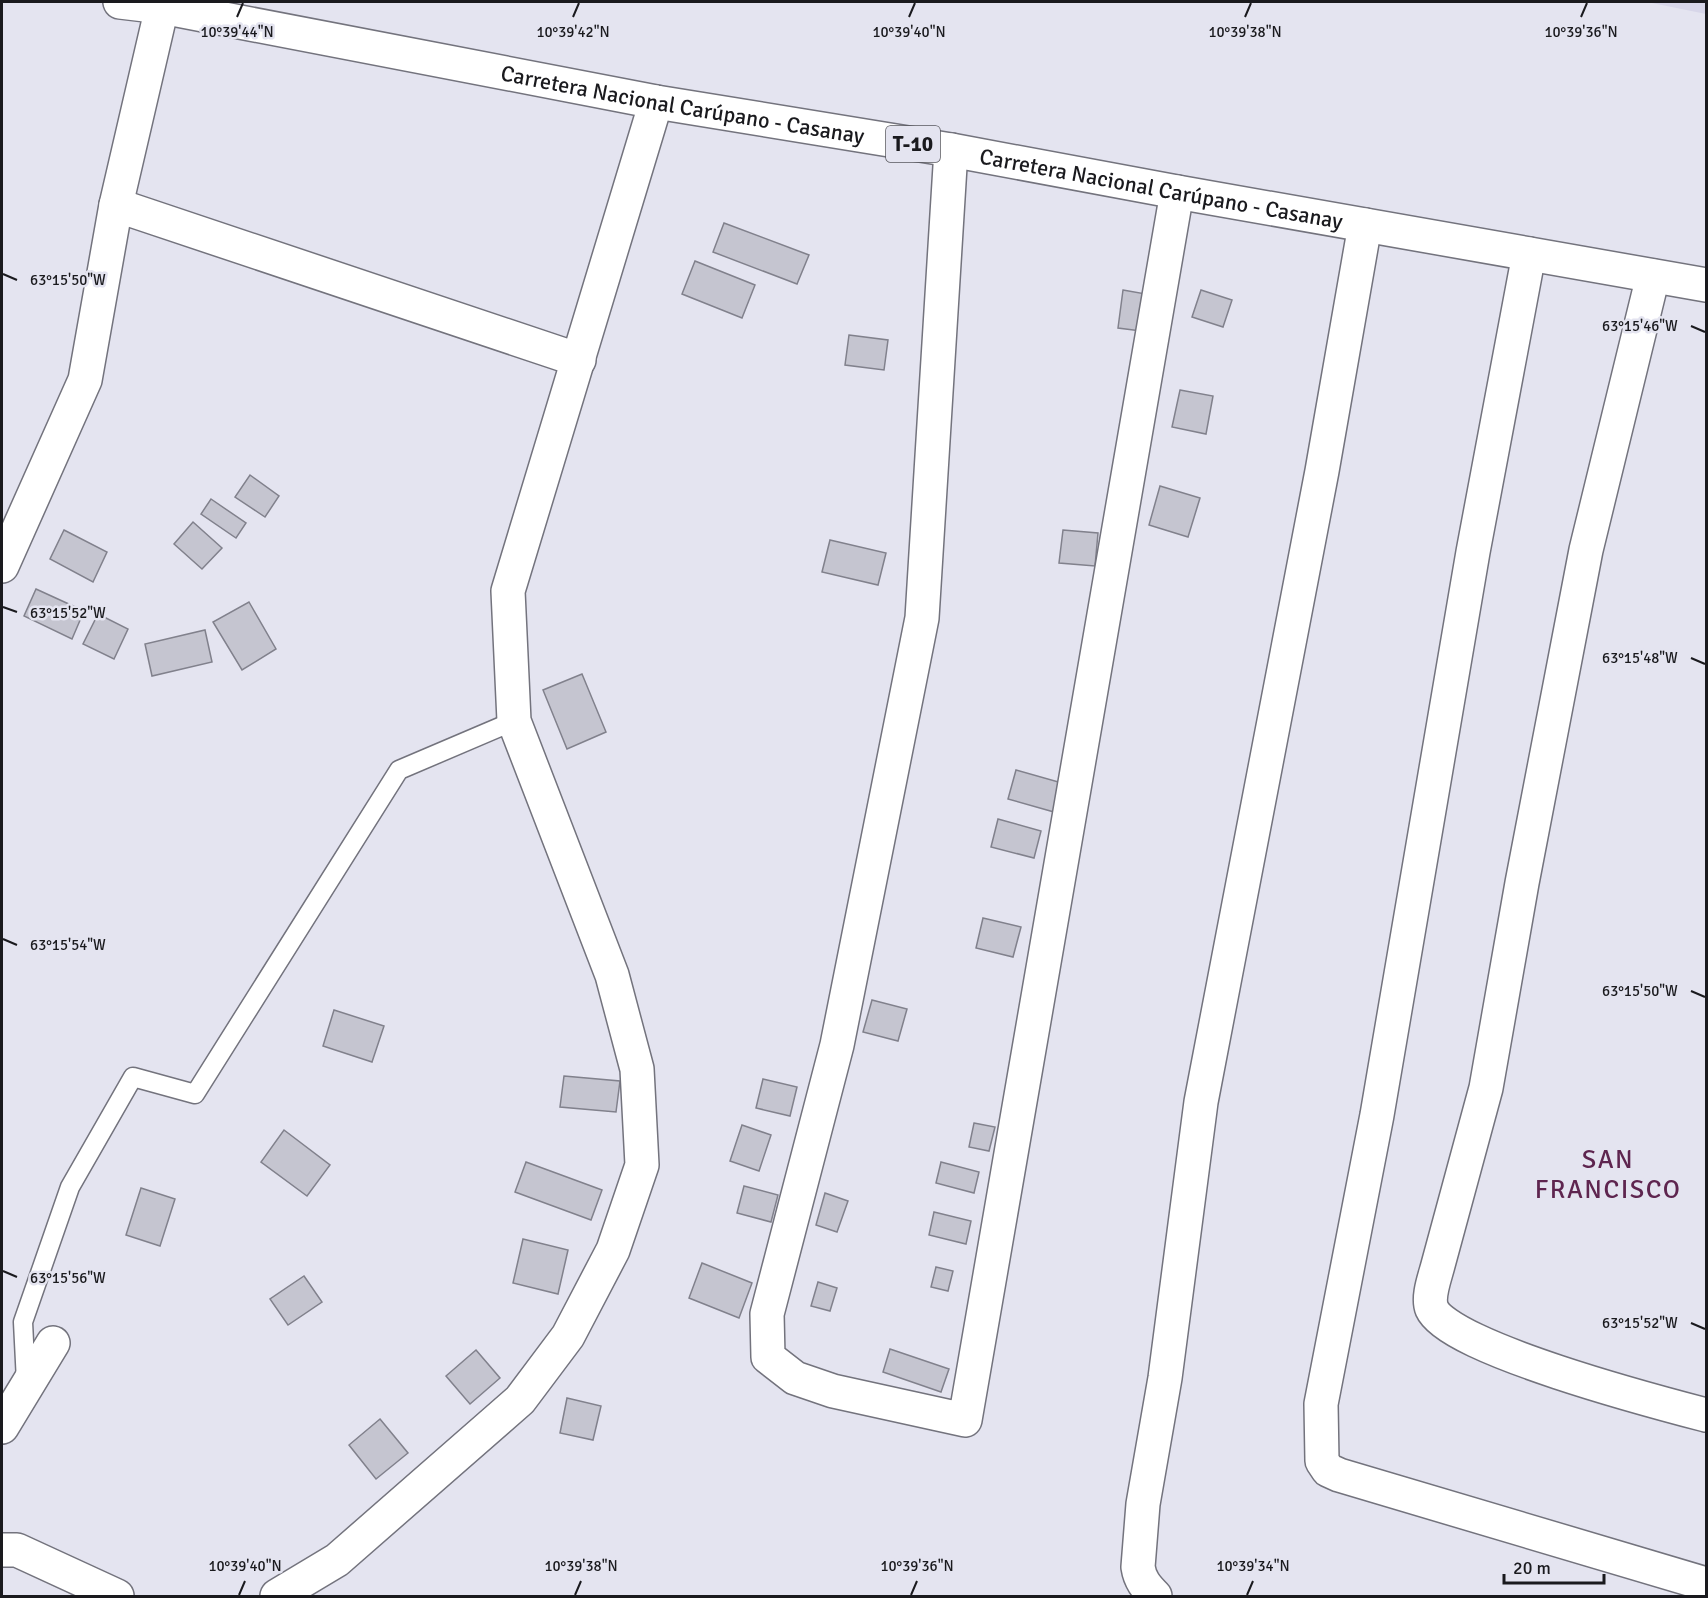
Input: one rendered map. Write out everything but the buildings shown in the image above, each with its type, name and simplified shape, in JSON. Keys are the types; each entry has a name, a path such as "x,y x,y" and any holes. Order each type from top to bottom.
{"main road":[{"name":"Carretera Nacional Carúpano - Casanay","path":"120,2 162,7 656,102 951,150 1707,285"},
{"path":"2,566 85,380 116,205 162,7"},
{"path":"277,1596 337,1560 520,1400 568,1336 614,1250 642,1165 637,1069 612,975 514,721 508,591 656,102"},
{"path":"951,150 922,618 837,1045 767,1314 768,1357 795,1378 833,1391 965,1420 1177,192"},
{"path":"116,205 579,360"},
{"path":"1155,1596 1140,1577 1138,1567 1143,1504 1165,1378 1201,1102 1322,471 1365,225"},
{"path":"1529,254 1468,575 1377,1114 1321,1404 1322,1461 1328,1470 1339,1475 1707,1584"},
{"path":"1653,276 1586,550 1522,883 1486,1088 1438,1264 1430,1307 1435,1314 1470,1338 1531,1364 1707,1415"},
{"path":"2,1427 52,1343"},
{"path":"2,1550 17,1550 117,1596"}],"lane":[{"path":"27,1386 23,1322 70,1188 134,1077 195,1094 399,770 514,721"}],"shaded area":[{"path":"1647,2 1706,2 1706,14"}],"district":[{"name":"SAN FRANCISCO","path":"1608,1175"}]}
